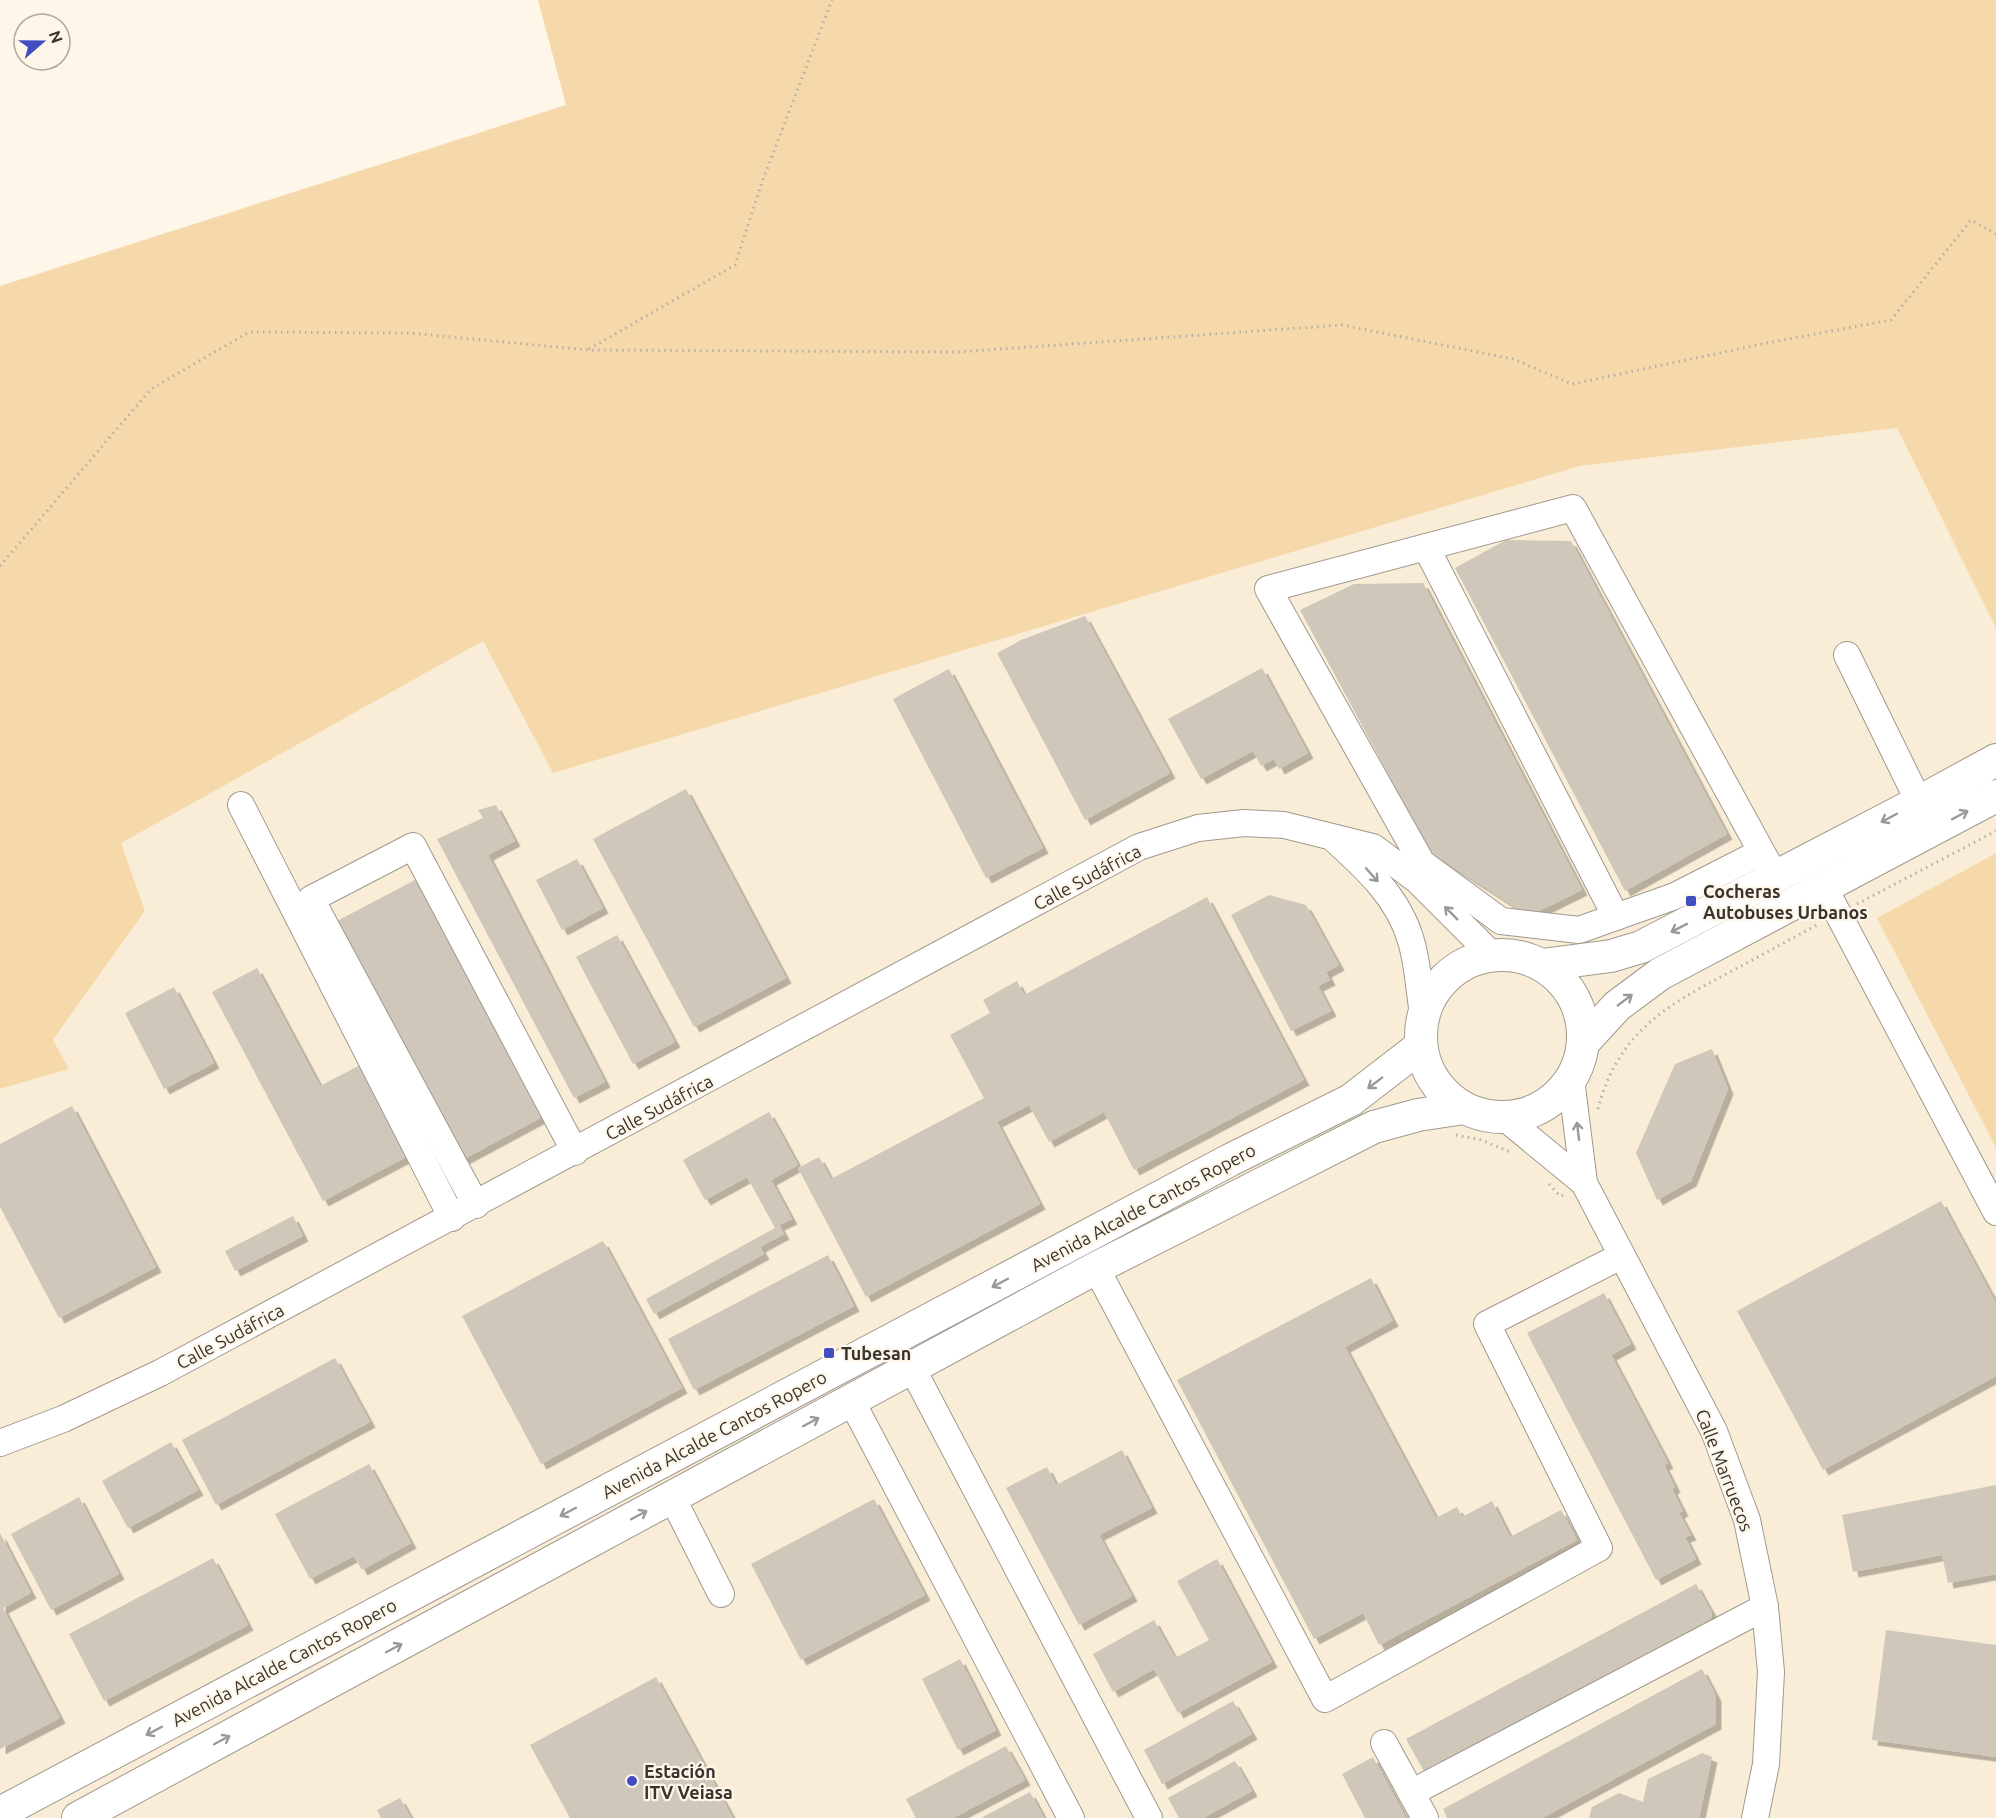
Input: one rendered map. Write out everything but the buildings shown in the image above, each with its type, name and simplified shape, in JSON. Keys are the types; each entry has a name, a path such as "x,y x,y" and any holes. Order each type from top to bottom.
{"main road":[{"path":"1542,965 1611,956 1641,947 1768,865 1919,802 1996,760"},
{"path":"1584,1042 1617,1006 1660,974 1832,901 1996,796"},
{"path":"1492,955 1518,956 1542,965 1560,979 1574,997 1582,1019 1584,1042 1580,1061 1571,1079 1554,1100 1531,1113 1505,1118 1484,1116 1456,1122 1443,1093 1428,1071 1421,1046 1420,1030 1423,1014 1433,992 1449,973 1469,961 1492,955"},
{"name":"Avenida Alcalde Cantos Ropero","path":"0,1814 1219,1166 1351,1100 1421,1046"},
{"name":"Avenida Alcalde Cantos Ropero","path":"78,1818 1096,1268 1374,1128 1418,1116 1456,1122"}],"street":[{"path":"1573,508 1768,865 1579,930 1501,921 1422,863 1268,589 1573,508"},
{"path":"1426,547 1616,917"},
{"path":"1847,655 1919,802"},
{"path":"1960,779 1996,745"},
{"path":"242,805 453,1218"},
{"name":"Calle Sudáfrica","path":"0,1443 63,1419 160,1374 1139,848 1198,828 1244,823 1284,825 1373,847 1417,880 1492,955"},
{"name":"Calle Sudáfrica","path":"1329,835 1373,874 1395,905 1411,940 1423,1014"},
{"path":"476,1205 310,899 413,846 575,1152"},
{"path":"1832,901 1996,1212"},
{"name":"Calle Marruecos","path":"1571,1079 1584,1183 1714,1431 1747,1520 1766,1607 1771,1672 1766,1764 1755,1818"},
{"name":"Calle Marruecos","path":"1505,1118 1584,1183"},
{"path":"1096,1268 1325,1699 1599,1548 1486,1324 1622,1256"},
{"path":"912,1368 1149,1818"},
{"path":"851,1400 1071,1818"},
{"path":"672,1497 721,1594"},
{"path":"1411,1792 1766,1607"},
{"path":"1384,1743 1425,1818"}],"path":[{"path":"588,350 735,265 762,182 832,0"},
{"path":"0,566 151,389 249,332 410,333 588,350 958,352 1342,325 1513,359 1572,384 1761,344 1890,320 1971,220 1996,234"},
{"path":"1598,1117 1604,1091 1618,1061 1637,1034 1656,1016 1832,901 1996,831"},
{"path":"1456,1122 1482,1140 1512,1153"},
{"path":"1544,1179 1560,1196 1564,1196 1584,1183"}],"shaded area":[{"path":"538,0 1996,0 1996,628 1897,428 1580,466 553,773 483,641 121,843 145,911 53,1040 69,1069 0,1089 0,286 566,105"},
{"path":"1897,428 1996,628 1996,853 1877,918 1996,1148 1996,1818 0,1818 0,1089 69,1069 53,1040 145,911 120,843 483,641 553,773 1580,466"},
{"path":"1996,853 1996,1148 1877,918"}],"place":[{"name":"Cocheras Autobuses Urbanos","path":"1691,901"},
{"name":"Tubesan","path":"829,1353"},
{"name":"Estación ITV Veiasa","path":"632,1781"}]}
